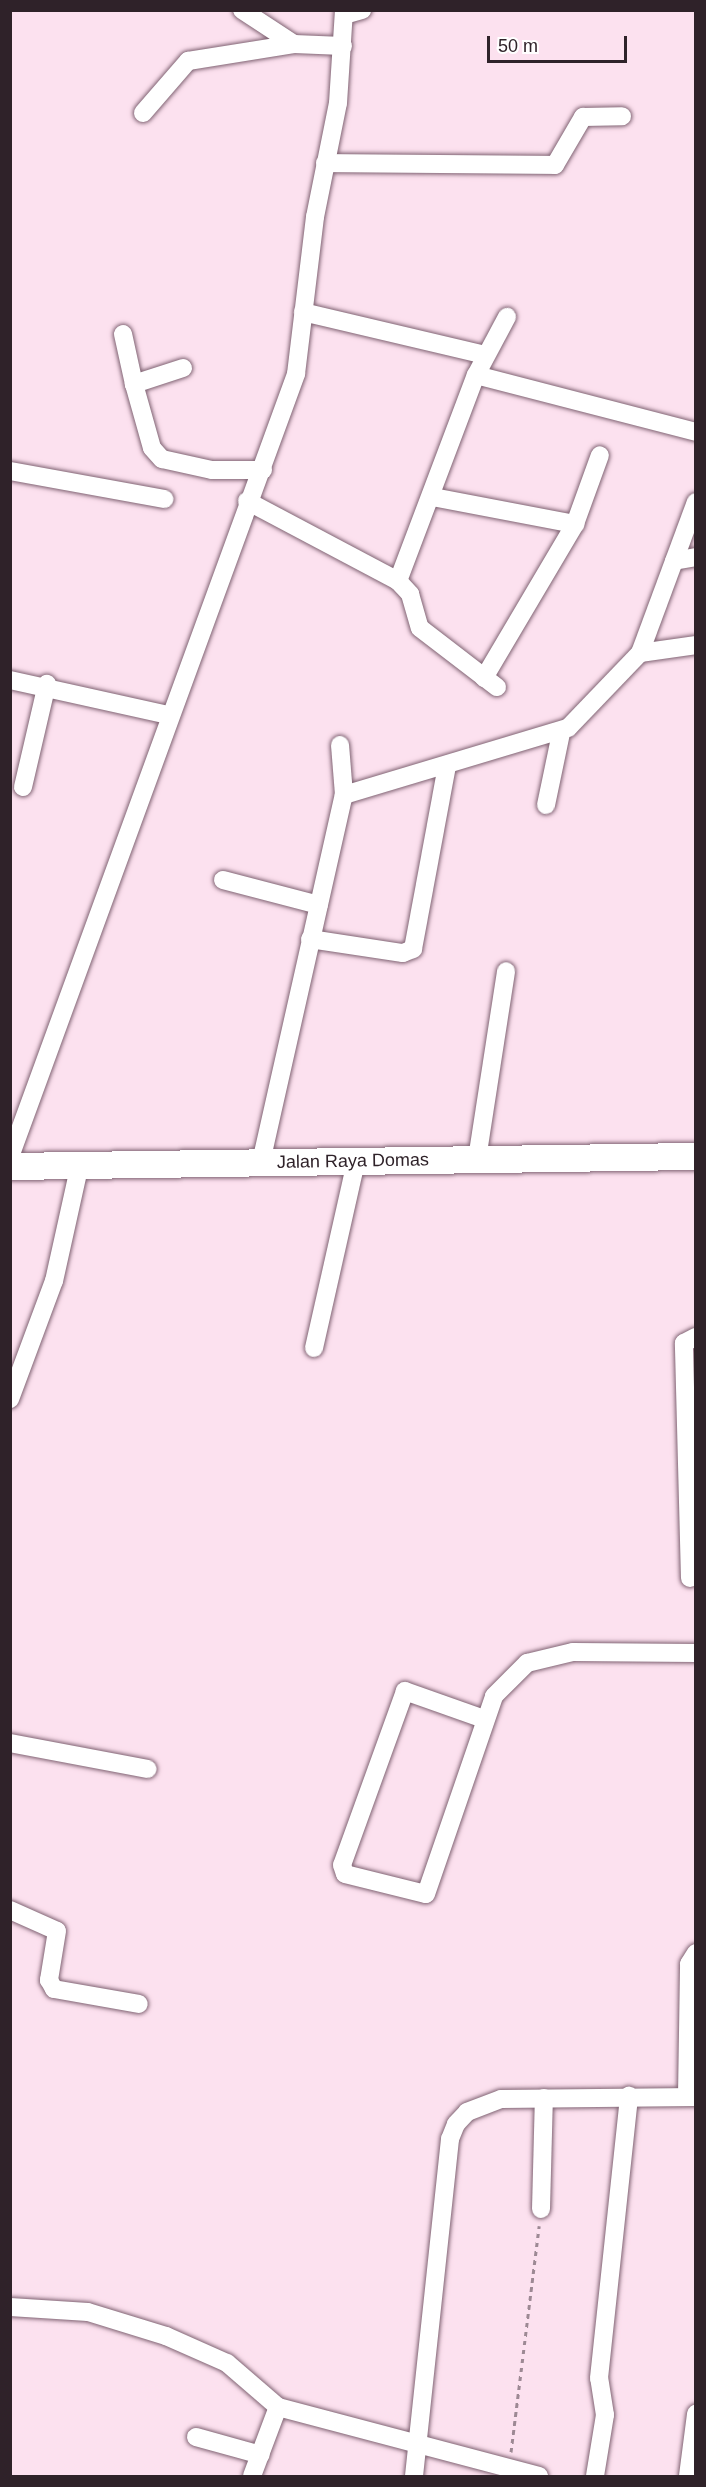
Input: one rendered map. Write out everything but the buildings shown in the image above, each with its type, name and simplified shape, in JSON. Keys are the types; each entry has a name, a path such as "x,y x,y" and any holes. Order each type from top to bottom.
{"highway":[{"name":"Jalan Raya Domas","path":"10,1166 79,1168 261,1162 696,1156"}],"street":[{"path":"242,10 294,44"},
{"path":"10,1157 168,715 247,501 263,470 296,374 303,312 343,46 344,13 362,10"},
{"path":"143,113 175,70 189,62 294,44 343,46"},
{"path":"325,163 555,165 584,117 622,116"},
{"path":"303,312 485,355"},
{"path":"398,581 433,496 476,375 507,317"},
{"path":"123,334 152,448 162,459 212,470 263,470"},
{"path":"134,384 183,368"},
{"path":"476,375 696,432"},
{"path":"247,501 398,581 410,594 420,628 490,682 575,524 600,455"},
{"path":"10,471 164,499"},
{"path":"433,496 575,524"},
{"path":"344,795 561,733 640,653 696,502"},
{"path":"674,561 696,557"},
{"path":"640,653 696,645"},
{"path":"10,680 47,684 168,715"},
{"path":"23,787 47,684"},
{"path":"546,805 561,733"},
{"path":"261,1162 344,795 340,745"},
{"path":"310,939 403,953 413,949 447,765"},
{"path":"223,880 319,905"},
{"path":"477,1159 506,971"},
{"path":"314,1348 356,1161"},
{"path":"10,1399 54,1281 79,1168"},
{"path":"690,1578 684,1343 696,1337"},
{"path":"484,1719 405,1691 342,1865 345,1874 426,1894 484,1719 500,1689 527,1663 573,1652 696,1653"},
{"path":"10,1743 148,1769"},
{"path":"10,1910 57,1931 49,1980 54,1989 139,2004"},
{"path":"414,2476 420,2443 450,2139 456,2124 481,2105 544,2098 691,2097 689,1964 696,1953"},
{"path":"595,2476 605,2415 599,2378 629,2096"},
{"path":"541,2209 544,2098"},
{"path":"10,2307 88,2312 166,2336 227,2363 278,2407 539,2476"},
{"path":"252,2476 278,2407"},
{"path":"688,2476 695,2421"},
{"path":"196,2437 261,2455"}],"path":[{"path":"509,2467 541,2209"}]}
